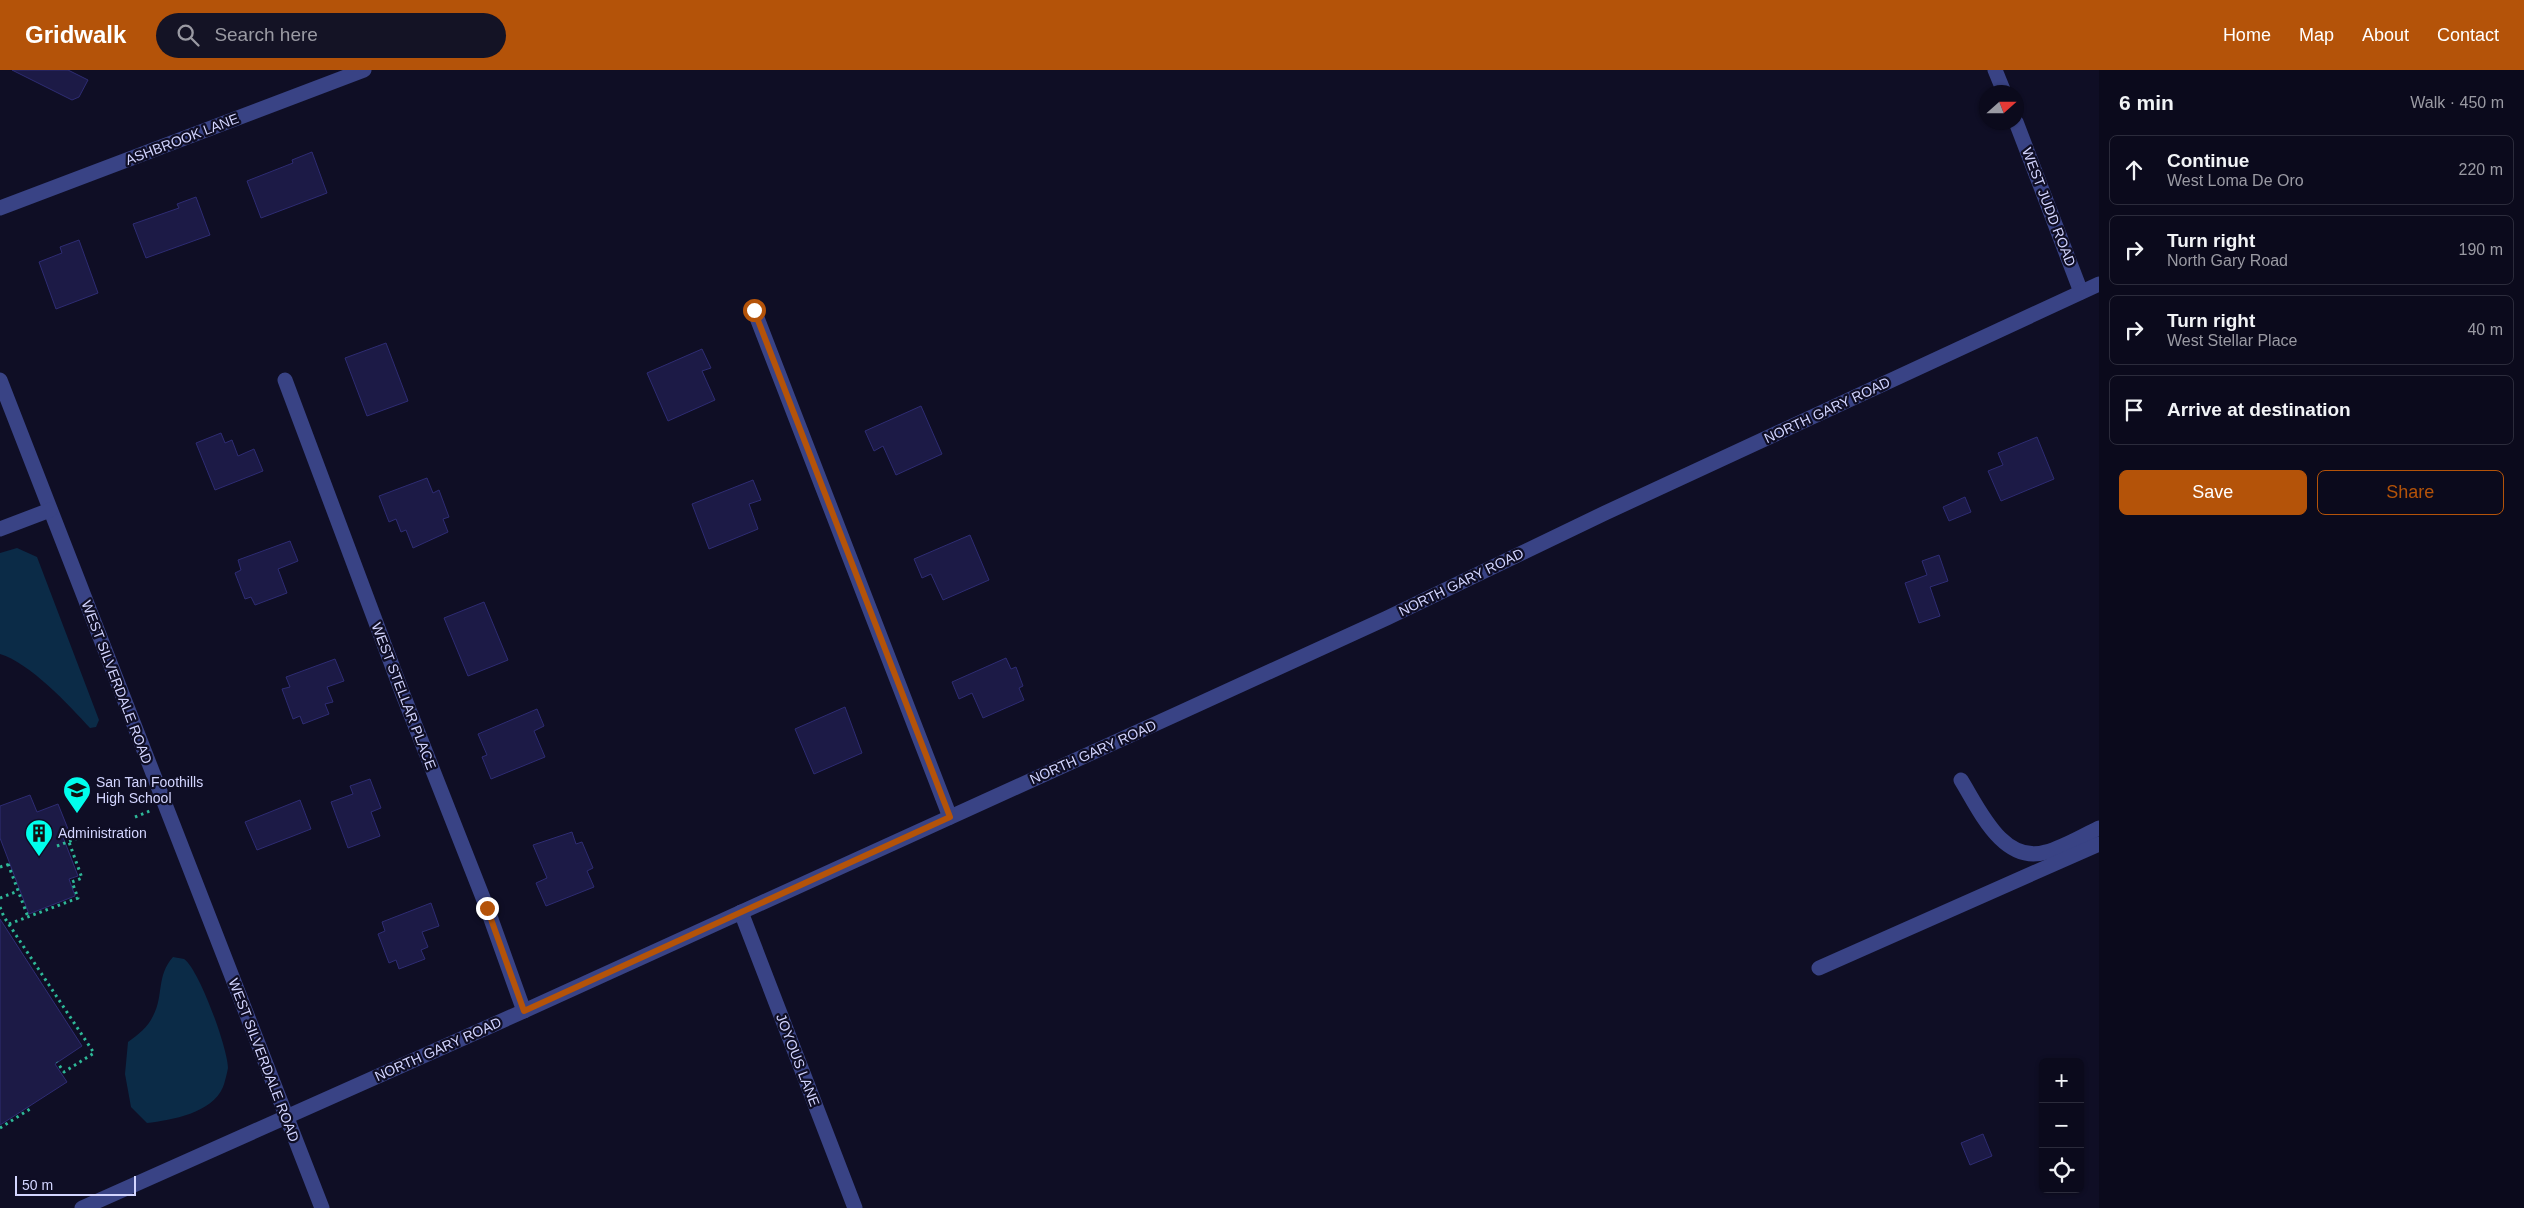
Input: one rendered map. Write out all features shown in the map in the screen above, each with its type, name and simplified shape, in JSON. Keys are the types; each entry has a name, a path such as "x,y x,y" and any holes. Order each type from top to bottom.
{"street":[{"name":"ASHBROOK LANE","path":"0,208 364,70"},
{"path":"1995,70 2001,85"},
{"name":"WEST JUDD ROAD","path":"2020,130 2094,290"},
{"name":"NORTH GARY ROAD","path":"82,1208 742,912 1386,618 1604,513 2094,290"},
{"path":"754,310 950,817"},
{"name":"WEST SILVERDALE ROAD","path":"0,380 322,1208"},
{"name":"WEST STELLAR PLACE","path":"285,380 402,692 487,908 524,1011"},
{"path":"0,529 50,510"},
{"path":"1961,780 1990,826 2012,849 2028,854 2045,853 2099,828"},
{"path":"1820,968 2099,844"},
{"name":"JOYOUS LANE","path":"742,912 855,1208"}],"path":[{"path":"135,816 153,810"},
{"path":"56,846 94,832"},
{"path":"9,924 78,898 72,882 82,878 69,842"},
{"path":"0,867 9,864 28,917"},
{"path":"0,898 18,891"},
{"path":"0,907 2,918 9,924 94,1053 64,1072 57,1062"},
{"path":"0,1128 30,1109 28,1107"}],"water":[{"path":"17,548 37,557 99,720 96,727 90,728 36,675 12,659 0,654 0,553"},
{"path":"173,957 184,959 205,993 223,1044 228,1068 223,1087 218,1096 210,1103 190,1114 147,1123 131,1107 125,1074 128,1042 151,1020 156,1009 164,971"}],"building":[{"path":"12,70 68,70 88,80 79,97 72,100"},
{"path":"312,152 327,193 261,218 247,181 293,163 292,160"},
{"path":"196,197 210,235 146,258 133,224 179,208 177,204"},
{"path":"79,240 98,293 56,309 39,262 62,253 60,247"},
{"path":"386,343 408,401 367,416 345,358"},
{"path":"702,349 711,368 702,371 715,400 668,421 647,373"},
{"path":"921,406 942,454 896,475 883,446 874,451 865,431"},
{"path":"221,433 225,443 232,440 238,456 254,449 263,471 215,490 196,443"},
{"path":"2037,437 2054,479 2001,501 1988,471 2003,465 1998,453"},
{"path":"427,478 433,493 439,490 449,517 443,519 448,532 413,548 406,530 401,532 396,519 389,522 379,496"},
{"path":"753,480 761,500 749,504 758,529 709,549 692,504"},
{"path":"1965,497 1971,512 1949,521 1943,507"},
{"path":"970,535 989,580 943,600 931,574 922,578 914,559"},
{"path":"290,541 298,561 278,569 287,593 255,605 251,597 245,599 235,573 241,570 238,560"},
{"path":"1939,555 1948,581 1930,587 1940,616 1919,623 1905,583 1927,575 1922,561"},
{"path":"484,602 508,660 468,676 444,618"},
{"path":"1006,658 1011,669 1016,667 1023,686 1019,688 1024,700 983,718 972,693 959,699 952,682"},
{"path":"335,659 344,681 327,687 333,702 325,704 329,714 303,724 300,716 293,719 282,689 290,687 286,677"},
{"path":"845,707 862,753 814,774 795,729"},
{"path":"537,709 544,726 534,731 545,757 491,779 482,757 487,755 478,734"},
{"path":"370,779 381,808 371,812 380,836 348,848 331,802 353,794 350,786"},
{"name":"Administration","path":"30,795 37,812 58,804 70,834 63,837 78,876 69,879 75,896 29,914 0,838 0,806"},
{"path":"300,800 311,829 257,850 245,822"},
{"path":"572,832 576,844 582,842 593,868 587,871 594,887 546,906 536,883 547,878 533,845"},
{"path":"431,903 439,926 422,932 428,947 421,950 425,959 399,969 396,960 389,963 378,934 385,931 382,922"},
{"path":"0,919 82,1046 55,1064 67,1082 0,1125"},
{"path":"1983,1134 1992,1156 1970,1165 1961,1143"}],"place":[{"name":"San Tan Foothills High School","path":"77,814"},
{"name":"Administration","path":"39,857"}],"route":[{"path":"487,908 524,1011 950,817 754,310"}]}
